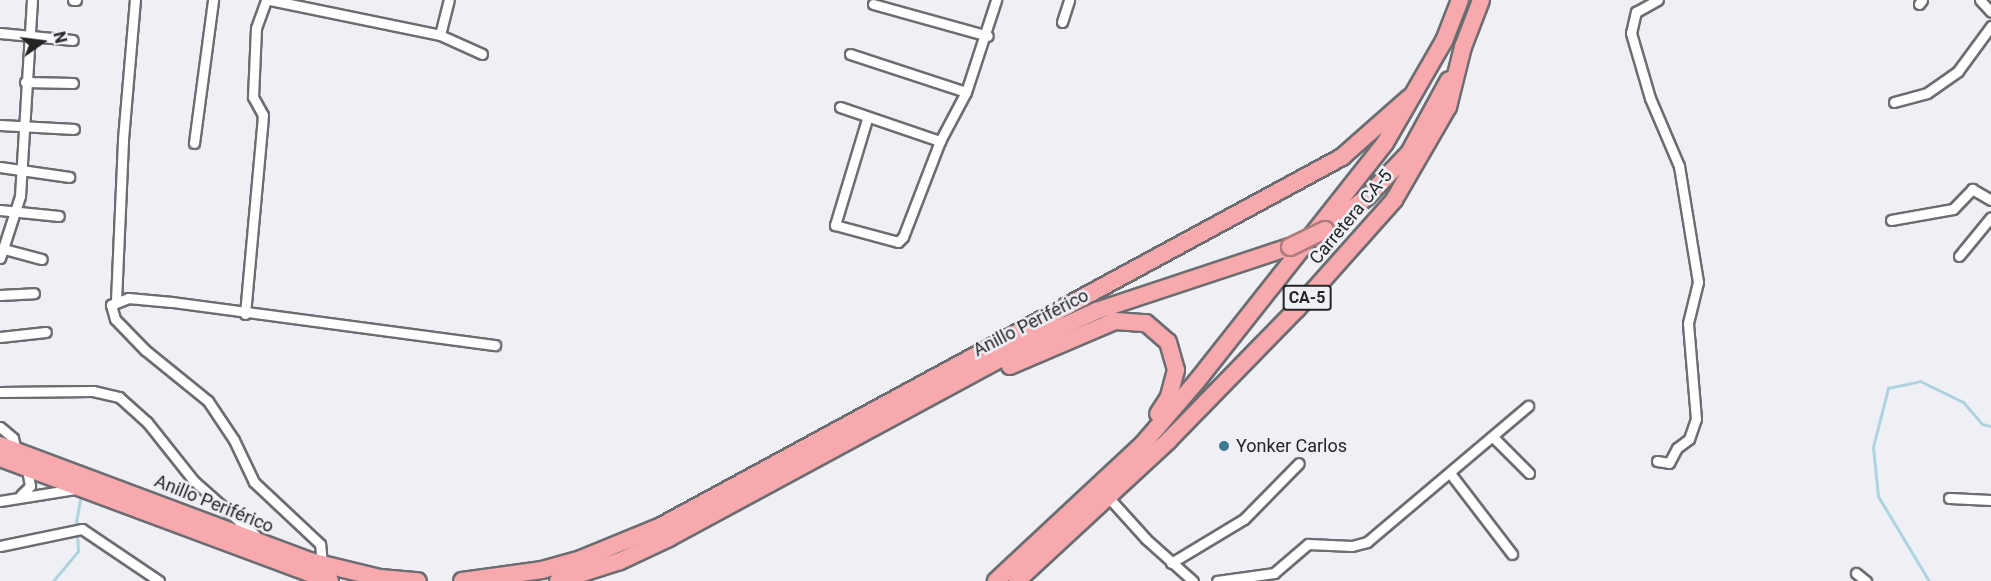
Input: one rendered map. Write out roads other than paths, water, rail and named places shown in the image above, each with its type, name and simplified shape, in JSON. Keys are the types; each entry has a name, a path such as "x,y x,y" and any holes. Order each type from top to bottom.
{"highway":[{"name":"Carretera CA-5","path":"1041,540 1162,425 1385,143 1444,41 1460,0"},
{"name":"Carretera CA-5","path":"1017,581 1109,498 1297,309 1394,200 1448,107 1463,47 1481,0"},
{"name":"Anillo Periférico","path":"558,581 620,561 1040,337 1096,311 1290,247 1325,230 1367,197 1409,153 1463,47"},
{"name":"Anillo Periférico","path":"462,581 523,573 581,559 661,526 1342,157 1409,98"},
{"path":"805,464 1063,341 1115,321 1146,323 1159,331 1173,353 1175,383 1169,398 1138,436 1041,540"},
{"name":"Anillo Periférico","path":"8,447 322,565 380,578 418,581"},
{"name":"Anillo Periférico","path":"0,458 330,581"},
{"name":"CA-5","path":"996,581 1041,540"}],"street":[{"path":"32,0 18,211 1,255 42,259"},
{"path":"135,0 123,139 116,301 110,310 115,319 146,350 208,401 234,440 254,482 320,544 322,565"},
{"path":"194,143 213,0"},
{"path":"244,314 263,116 253,98 256,28 268,0 440,35 482,54"},
{"path":"440,35 449,0"},
{"path":"867,119 835,225 840,229 898,242 903,237 940,141 966,92 988,36 996,0"},
{"path":"1062,22 1069,0"},
{"path":"1657,461 1669,463 1677,448 1689,439 1696,419 1688,323 1698,282 1679,166 1650,98 1631,33 1636,12 1658,0"},
{"path":"1980,0 1991,12"},
{"path":"873,4 988,36"},
{"path":"1894,102 1927,93 1958,71 1991,26"},
{"path":"0,33 73,40"},
{"path":"850,54 966,92"},
{"path":"25,82 74,83"},
{"path":"840,107 867,119 940,141"},
{"path":"0,125 74,129"},
{"path":"0,167 21,167 69,177"},
{"path":"1891,220 1953,209 1972,189 1991,200"},
{"path":"0,210 59,216"},
{"path":"1959,256 1991,217"},
{"path":"0,295 34,293"},
{"path":"116,301 172,302 244,314 495,345"},
{"path":"0,337 46,332"},
{"path":"0,392 93,391 119,397 147,422 194,481 267,546"},
{"path":"1217,581 1276,577 1308,544 1352,546 1367,542 1528,406"},
{"path":"0,427 13,438 8,447"},
{"path":"1493,437 1529,473"},
{"path":"1171,563 1244,519 1299,463"},
{"path":"19,497 30,486 27,467"},
{"path":"1450,473 1512,554"},
{"path":"0,501 82,487"},
{"path":"1109,498 1171,563 1193,581"},
{"path":"1950,498 1991,500"},
{"path":"0,546 82,529 159,581"},
{"path":"1856,573 1866,581"}],"waterway":[{"path":"1929,581 1878,496 1873,447 1888,388 1920,381 1963,402 1982,424 1991,426"},
{"path":"76,522 80,499"},
{"path":"53,581 78,551 77,533"}],"place":[{"name":"Yonker Carlos","path":"1224,446"}]}
